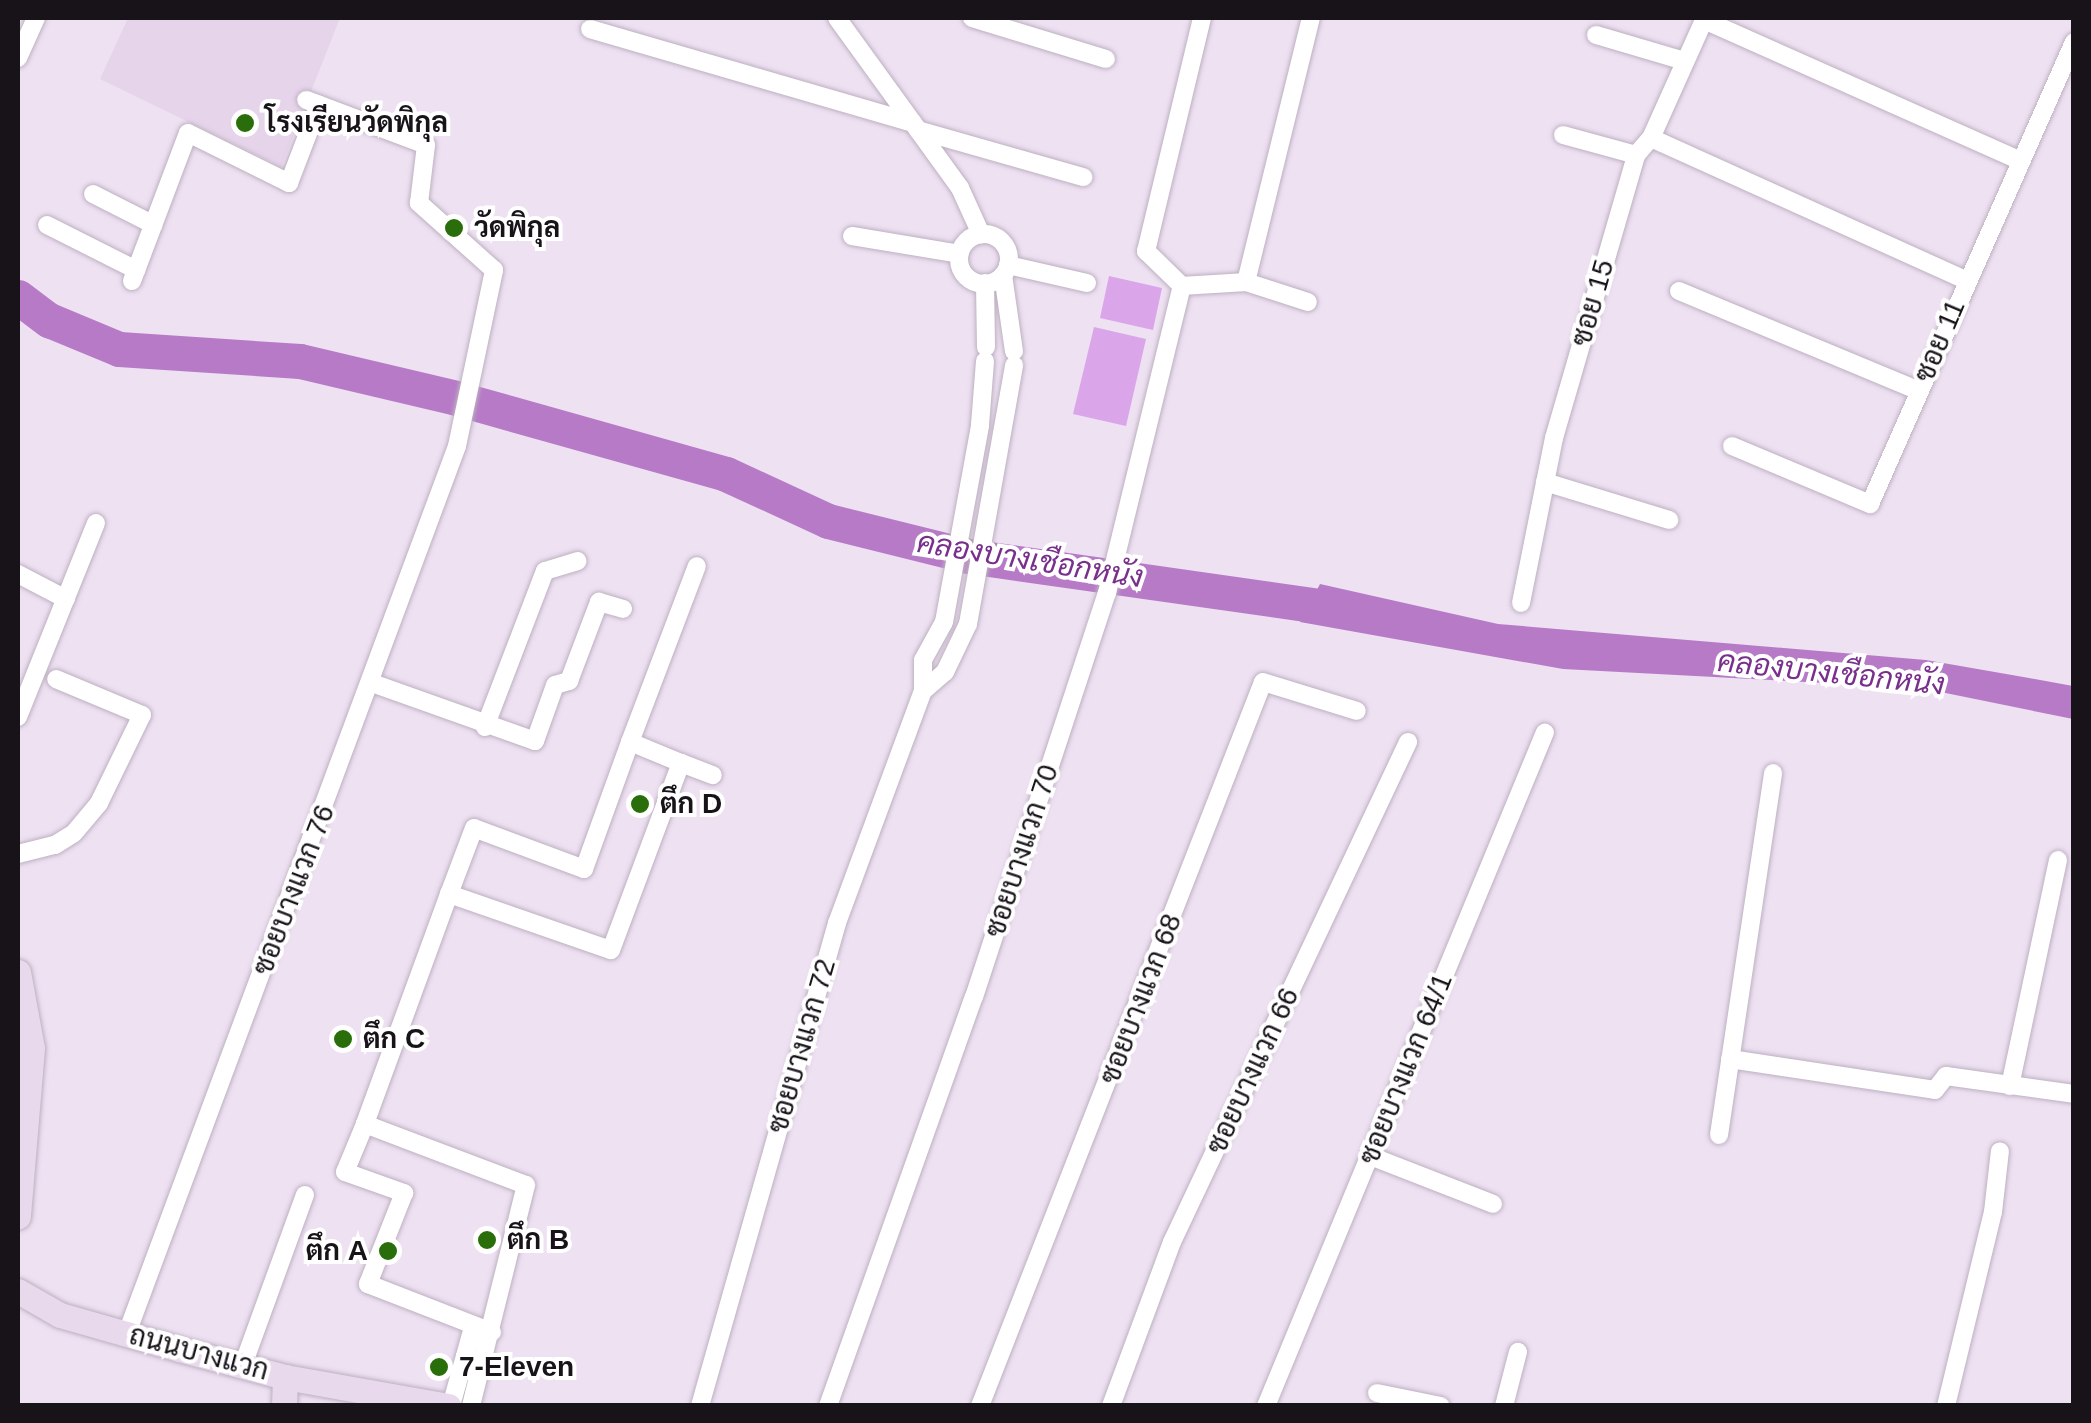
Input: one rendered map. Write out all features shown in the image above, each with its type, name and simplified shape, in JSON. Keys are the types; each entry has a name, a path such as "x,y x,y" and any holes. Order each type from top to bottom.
{"main road":[{"path":"18,972 32,1048 18,1204"},
{"name":"ถนนบางแวก","path":"18,1291 60,1315 243,1365 449,1406"},
{"path":"284,1406 286,1376"}],"street":[{"path":"18,58 36,18"},
{"path":"837,18 960,188 981,234"},
{"path":"972,18 1106,59"},
{"path":"1202,18 1146,251 1182,286 1246,282 1308,302"},
{"path":"1246,282 1311,18"},
{"path":"1704,19 2018,160"},
{"name":"ซอย 15","path":"1520,603 1544,482 1636,155 1651,138 1681,60 1704,19"},
{"path":"590,29 1083,177"},
{"path":"1596,35 1681,60"},
{"name":"ซอย 11","path":"1732,446 1870,504 2018,160 2068,73 2074,42"},
{"name":"ซอยบางแวก 76","path":"127,1333 457,446 481,350 494,270 420,203 426,145 313,102 289,183 188,133 154,225"},
{"path":"1563,135 1636,155"},
{"path":"1651,138 1966,280"},
{"path":"47,225 134,275 154,225 93,194"},
{"path":"923,691 923,660 944,622 980,425 986,354 999,274 1001,240 981,234 965,243 960,254 965,274 999,274 1087,283"},
{"path":"852,236 960,254"},
{"path":"923,691 945,672 968,624 1005,428 1014,358 999,274"},
{"name":"ซอยบางแวก 70","path":"828,1406 1089,652 1182,286"},
{"path":"1678,291 1918,391"},
{"path":"1544,482 1669,520"},
{"path":"18,717 96,523"},
{"path":"485,728 544,571 577,562"},
{"path":"492,1332 368,1284 404,1192 345,1172 474,828 584,869 697,566"},
{"path":"18,574 66,599"},
{"path":"372,683 485,728 535,741 555,685 569,681 600,602 623,609"},
{"path":"18,854 55,846 74,833 99,803 142,716 56,679"},
{"name":"ซอยบางแวก 68","path":"980,1406 1263,682 1357,711"},
{"name":"ซอยบางแวก 72","path":"700,1406 838,923 923,691"},
{"name":"ซอยบางแวก 64/1","path":"1266,1406 1546,732"},
{"path":"449,894 611,950 698,769 630,742"},
{"name":"ซอยบางแวก 66","path":"1111,1406 1172,1242 1408,742"},
{"path":"1719,1135 1773,773"},
{"path":"2010,1086 2058,860"},
{"path":"1730,1059 1935,1090 1946,1076 2074,1094"},
{"path":"364,1124 526,1185 471,1406"},
{"path":"1946,1406 1993,1212 2000,1151"},
{"path":"1370,1156 1492,1204"},
{"path":"243,1365 305,1196"},
{"path":"449,1406 472,1326"},
{"path":"1504,1406 1518,1352"},
{"path":"1377,1393 1441,1406"}],"shaded area":[{"name":"โรงเรียนวัดพิกุล","path":"128,18 340,18 281,167 100,79"},
{"path":"1109,276 1162,288 1153,330 1100,318"},
{"path":"1094,327 1146,339 1126,426 1073,414"}],"water":[{"path":"1320,584 1498,624 1926,660 2029,678 2073,686 2073,719 1921,688 1563,669 1300,622"}],"waterway":[{"name":"คลองบางเชือกหนัง","path":"18,297 49,320 119,349 300,361 456,398 726,474 828,521 968,556 1355,611"}],"place":[{"name":"โรงเรียนวัดพิกุล","path":"245,123"},
{"name":"วัดพิกุล","path":"454,228"},
{"name":"ตึก D","path":"640,804"},
{"name":"ตึก C","path":"343,1039"},
{"name":"ตึก B","path":"487,1240"},
{"name":"ตึก A","path":"388,1251"},
{"name":"7-Eleven","path":"439,1367"}]}
